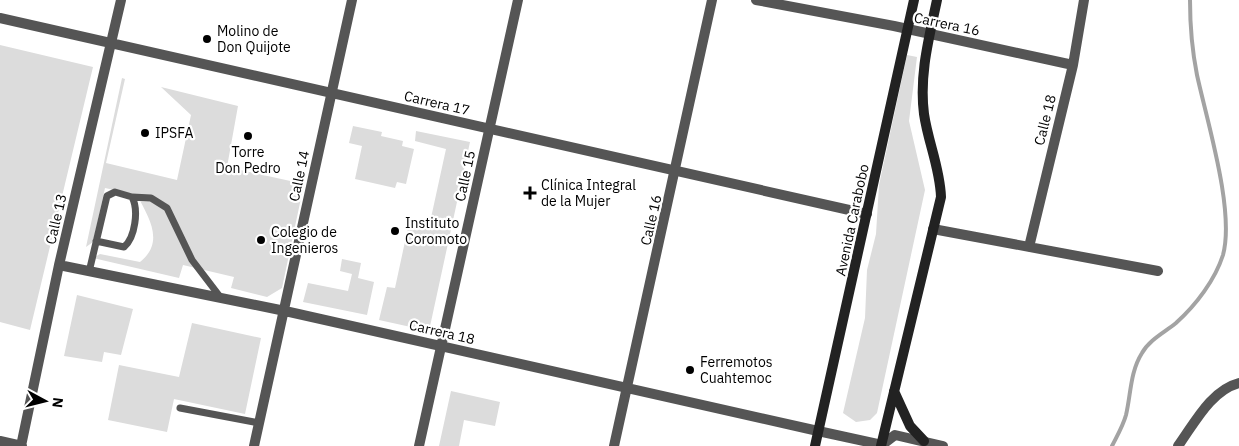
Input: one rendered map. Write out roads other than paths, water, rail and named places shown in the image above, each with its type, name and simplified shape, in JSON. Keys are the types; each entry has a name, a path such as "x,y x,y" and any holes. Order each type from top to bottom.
{"main road":[{"name":"Avenida Carabobo","path":"815,446 914,0"},
{"path":"882,446 941,197 940,181 922,95 924,65 937,0"},
{"path":"894,391 910,426 924,441"}],"street":[{"name":"Calle 13","path":"21,446 59,265 121,0"},
{"name":"Calle 14","path":"254,446 352,0"},
{"name":"Calle 15","path":"419,446 518,0"},
{"name":"Calle 16","path":"614,446 676,171 712,0"},
{"name":"Carrera 16","path":"756,0 1073,65"},
{"name":"Calle 18","path":"1029,247 1073,65 1084,0"},
{"name":"Carrera 17","path":"0,18 867,214"},
{"path":"933,229 1158,272"},
{"name":"Carrera 18","path":"59,265 285,311 882,446"},
{"path":"1178,446 1217,393 1228,386 1239,384"},
{"path":"882,446 895,435 943,446"},
{"path":"0,441 21,446"}],"lane":[{"path":"89,272 107,196 116,192 132,197 151,198 168,208 192,260 221,298"},
{"path":"96,242 124,247 128,243 132,238 135,205 132,197"},
{"path":"180,408 259,423"}],"waterway":[{"path":"1112,446 1125,419 1133,375 1142,353 1149,344 1176,323 1198,300 1210,283 1223,255 1226,237 1223,191 1195,66 1190,0"}],"place":[{"name":"Molino de Don Quijote","path":"207,39"},
{"name":"IPSFA","path":"145,133"},
{"name":"Torre Don Pedro","path":"248,136"},
{"name":"Clínica Integral de la Mujer","path":"530,193"},
{"name":"Instituto Coromoto","path":"395,231"},
{"name":"Colegio de Ingenieros","path":"261,240"},
{"name":"Ferremotos Cuahtemoc","path":"690,370"}]}
